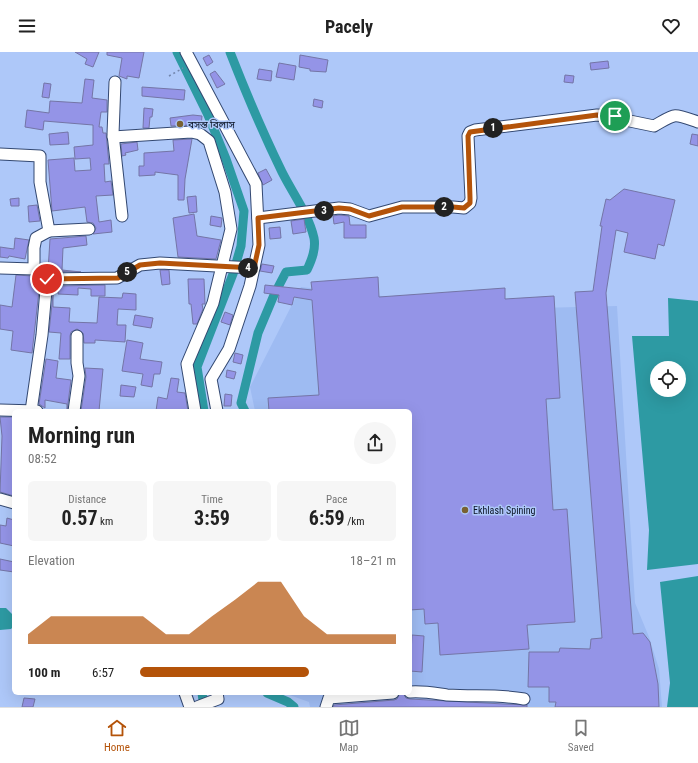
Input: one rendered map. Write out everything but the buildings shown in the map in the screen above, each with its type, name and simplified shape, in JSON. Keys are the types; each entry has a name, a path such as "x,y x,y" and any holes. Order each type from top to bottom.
{"street":[{"path":"186,52 256,184 259,245 250,286 229,349 211,379 217,409"},
{"path":"115,82 114,137 122,216"},
{"path":"258,218 350,209 369,216 402,207 466,207 470,198 468,136 470,132 475,130 597,115 615,116 625,120 654,126 670,116 679,115 698,122"},
{"path":"114,137 192,132 200,134 210,141 226,192 231,229 227,252 213,303 187,364 195,409"},
{"path":"0,154 40,156 40,182 49,231"},
{"path":"34,270 34,248 36,238 49,231 88,229"},
{"path":"0,268 34,270 47,279 118,278 140,265 160,263 254,268"},
{"path":"33,409 47,279"},
{"path":"74,409 79,376 77,363 77,336"},
{"path":"0,410 12,410"},
{"path":"0,499 12,502"},
{"path":"412,692 427,690 446,695 510,696 524,699"},
{"path":"186,695 190,707"},
{"path":"326,707 329,698 367,695"},
{"path":"197,707 217,696"}],"path":[{"path":"169,76 192,63"}],"shaded area":[{"path":"301,287 500,309 617,306 635,603 649,637 659,669 662,707 310,707 309,702 290,695 412,695 412,409 255,409 250,387"},
{"path":"668,298 698,301 698,564 647,570 649,530 632,336 669,336"},
{"path":"698,576 698,707 667,707 670,683 660,582"},
{"path":"0,608 6,608 12,614 12,628 0,630"}],"waterway":[{"path":"177,52 208,115 226,159 244,211 241,246 233,274 197,367 204,409"},
{"path":"230,52 268,143 308,220 314,238 313,254 307,270 286,272 274,295 258,333 241,403 244,409"},
{"path":"202,695 204,707"},
{"path":"272,695 288,702 294,707"}],"place":[{"name":"বসন্ত বিলাস","path":"180,124"},
{"name":"Ekhlash Spining","path":"465,510"}],"route":[{"path":"47,279 118,278 140,265 160,263 254,268 259,245 258,218 339,208 350,209 356,213 369,216 402,207 464,208 470,203 468,136 470,132 475,130 597,115 615,116"}]}
